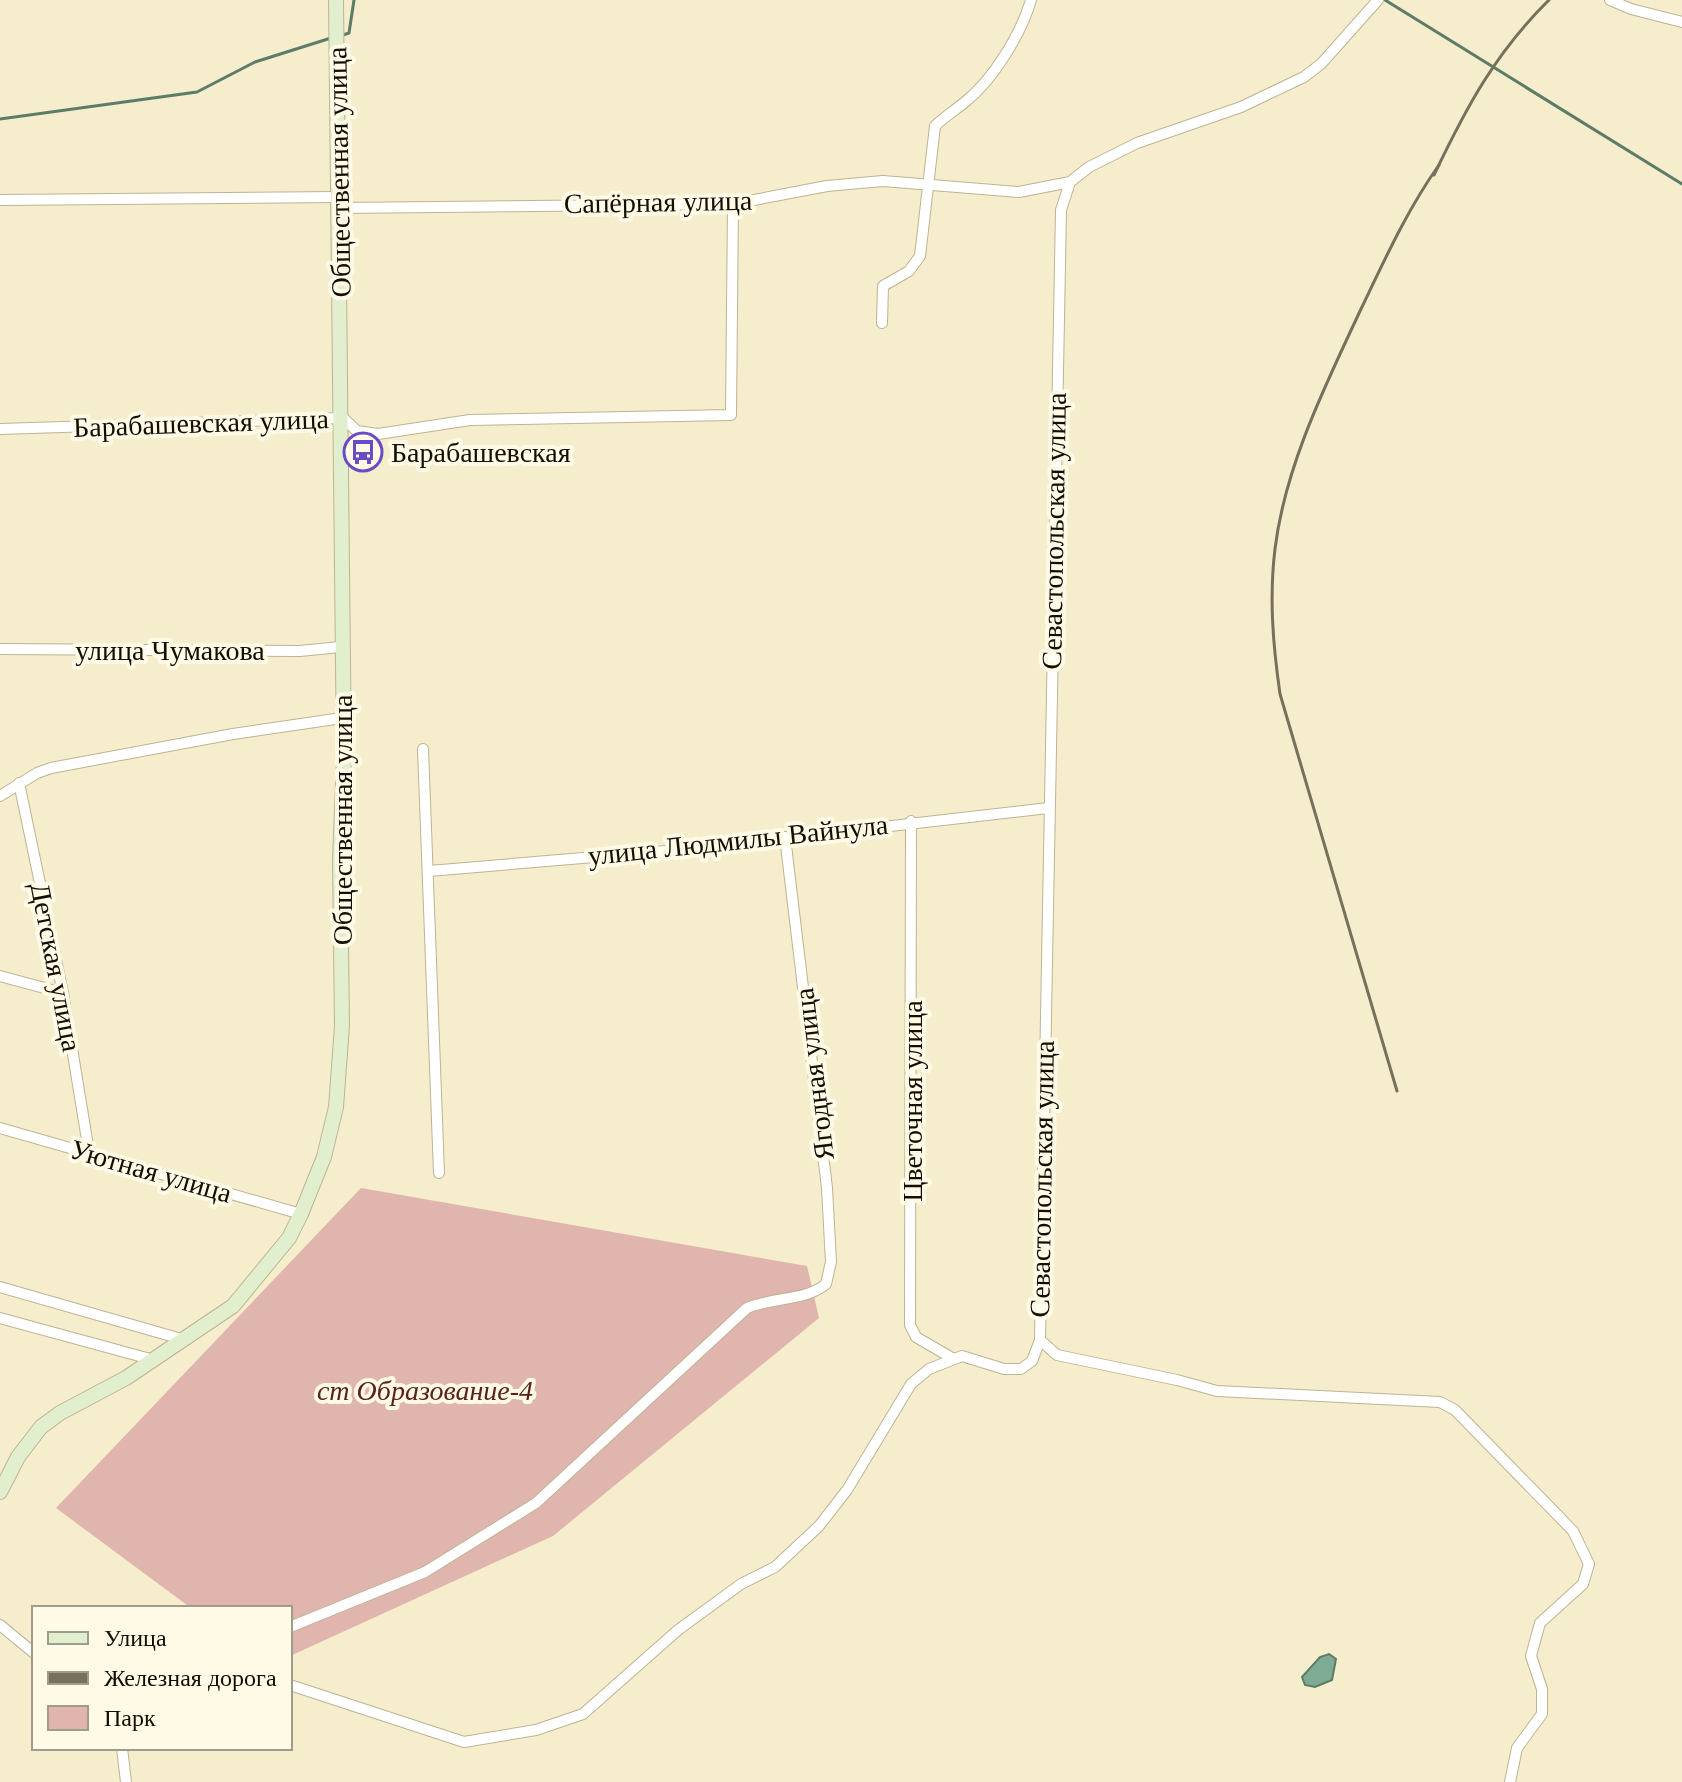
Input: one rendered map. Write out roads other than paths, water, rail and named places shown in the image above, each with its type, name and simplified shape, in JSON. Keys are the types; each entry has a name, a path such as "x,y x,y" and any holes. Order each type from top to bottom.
{"main road":[{"name":"Общественная улица","path":"0,1492 18,1457 41,1427 154,1360 233,1306 289,1238 324,1157 336,1107 340,1063 343,418 336,0"}],"street":[{"path":"882,323 883,286 909,271 920,256 935,126 966,102 988,76 1022,23 1031,0"},
{"path":"1070,182 1089,167 1137,143 1241,107 1304,77 1321,64 1378,0"},
{"path":"1610,0 1682,22"},
{"name":"Сапёрная улица","path":"0,200 733,204 827,186 883,181 1019,192 1070,182"},
{"name":"Севастопольская улица","path":"1070,182 1061,210 1040,1340 1057,1355 1217,1391 1425,1400 1440,1402 1455,1410 1573,1531 1589,1564 1583,1584 1540,1623 1531,1656 1542,1689 1542,1714 1517,1748 1510,1782"},
{"name":"Барабашевская улица","path":"0,429 343,418 357,431 378,434 470,420 731,415 733,204"},
{"name":"улица Чумакова","path":"0,649 300,651 340,647"},
{"path":"0,796 51,768 342,718"},
{"path":"423,749 439,1173"},
{"name":"Детская улица","path":"19,783 63,993 89,1152"},
{"name":"улица Людмилы Вайнула","path":"429,871 1048,808"},
{"name":"Цветочная улица","path":"911,821 910,1325 916,1337 952,1358"},
{"name":"Ягодная улица","path":"292,1626 406,1581 494,1531 536,1503 570,1474 747,1308 772,1298 802,1295 826,1284 831,1236 785,837"},
{"path":"0,976 63,993"},
{"name":"Уютная улица","path":"0,1128 301,1214"},
{"path":"0,1287 185,1340"},
{"path":"0,1318 154,1360"},
{"path":"292,1686 464,1742 536,1730 583,1714 678,1630 741,1584 775,1567 819,1526 847,1490 911,1384 952,1358 972,1358 1004,1369 1021,1369 1032,1361 1040,1340"},
{"path":"0,1625 32,1650"},
{"path":"122,1750 126,1782"}],"waterway":[{"path":"343,35 349,33 354,0"},
{"path":"1385,0 1682,184"},
{"path":"0,119 197,92 255,62 331,38"}],"railway":[{"path":"1434,175 1483,82 1513,40 1549,0"},
{"path":"1397,1091 1280,694 1272,585 1280,518 1297,456 1334,366 1388,253 1439,165"}],"place":[{"name":"Барабашевская","path":"363,452"}],"park label":[{"name":"ст Образование-4","path":"425,1390"}]}
